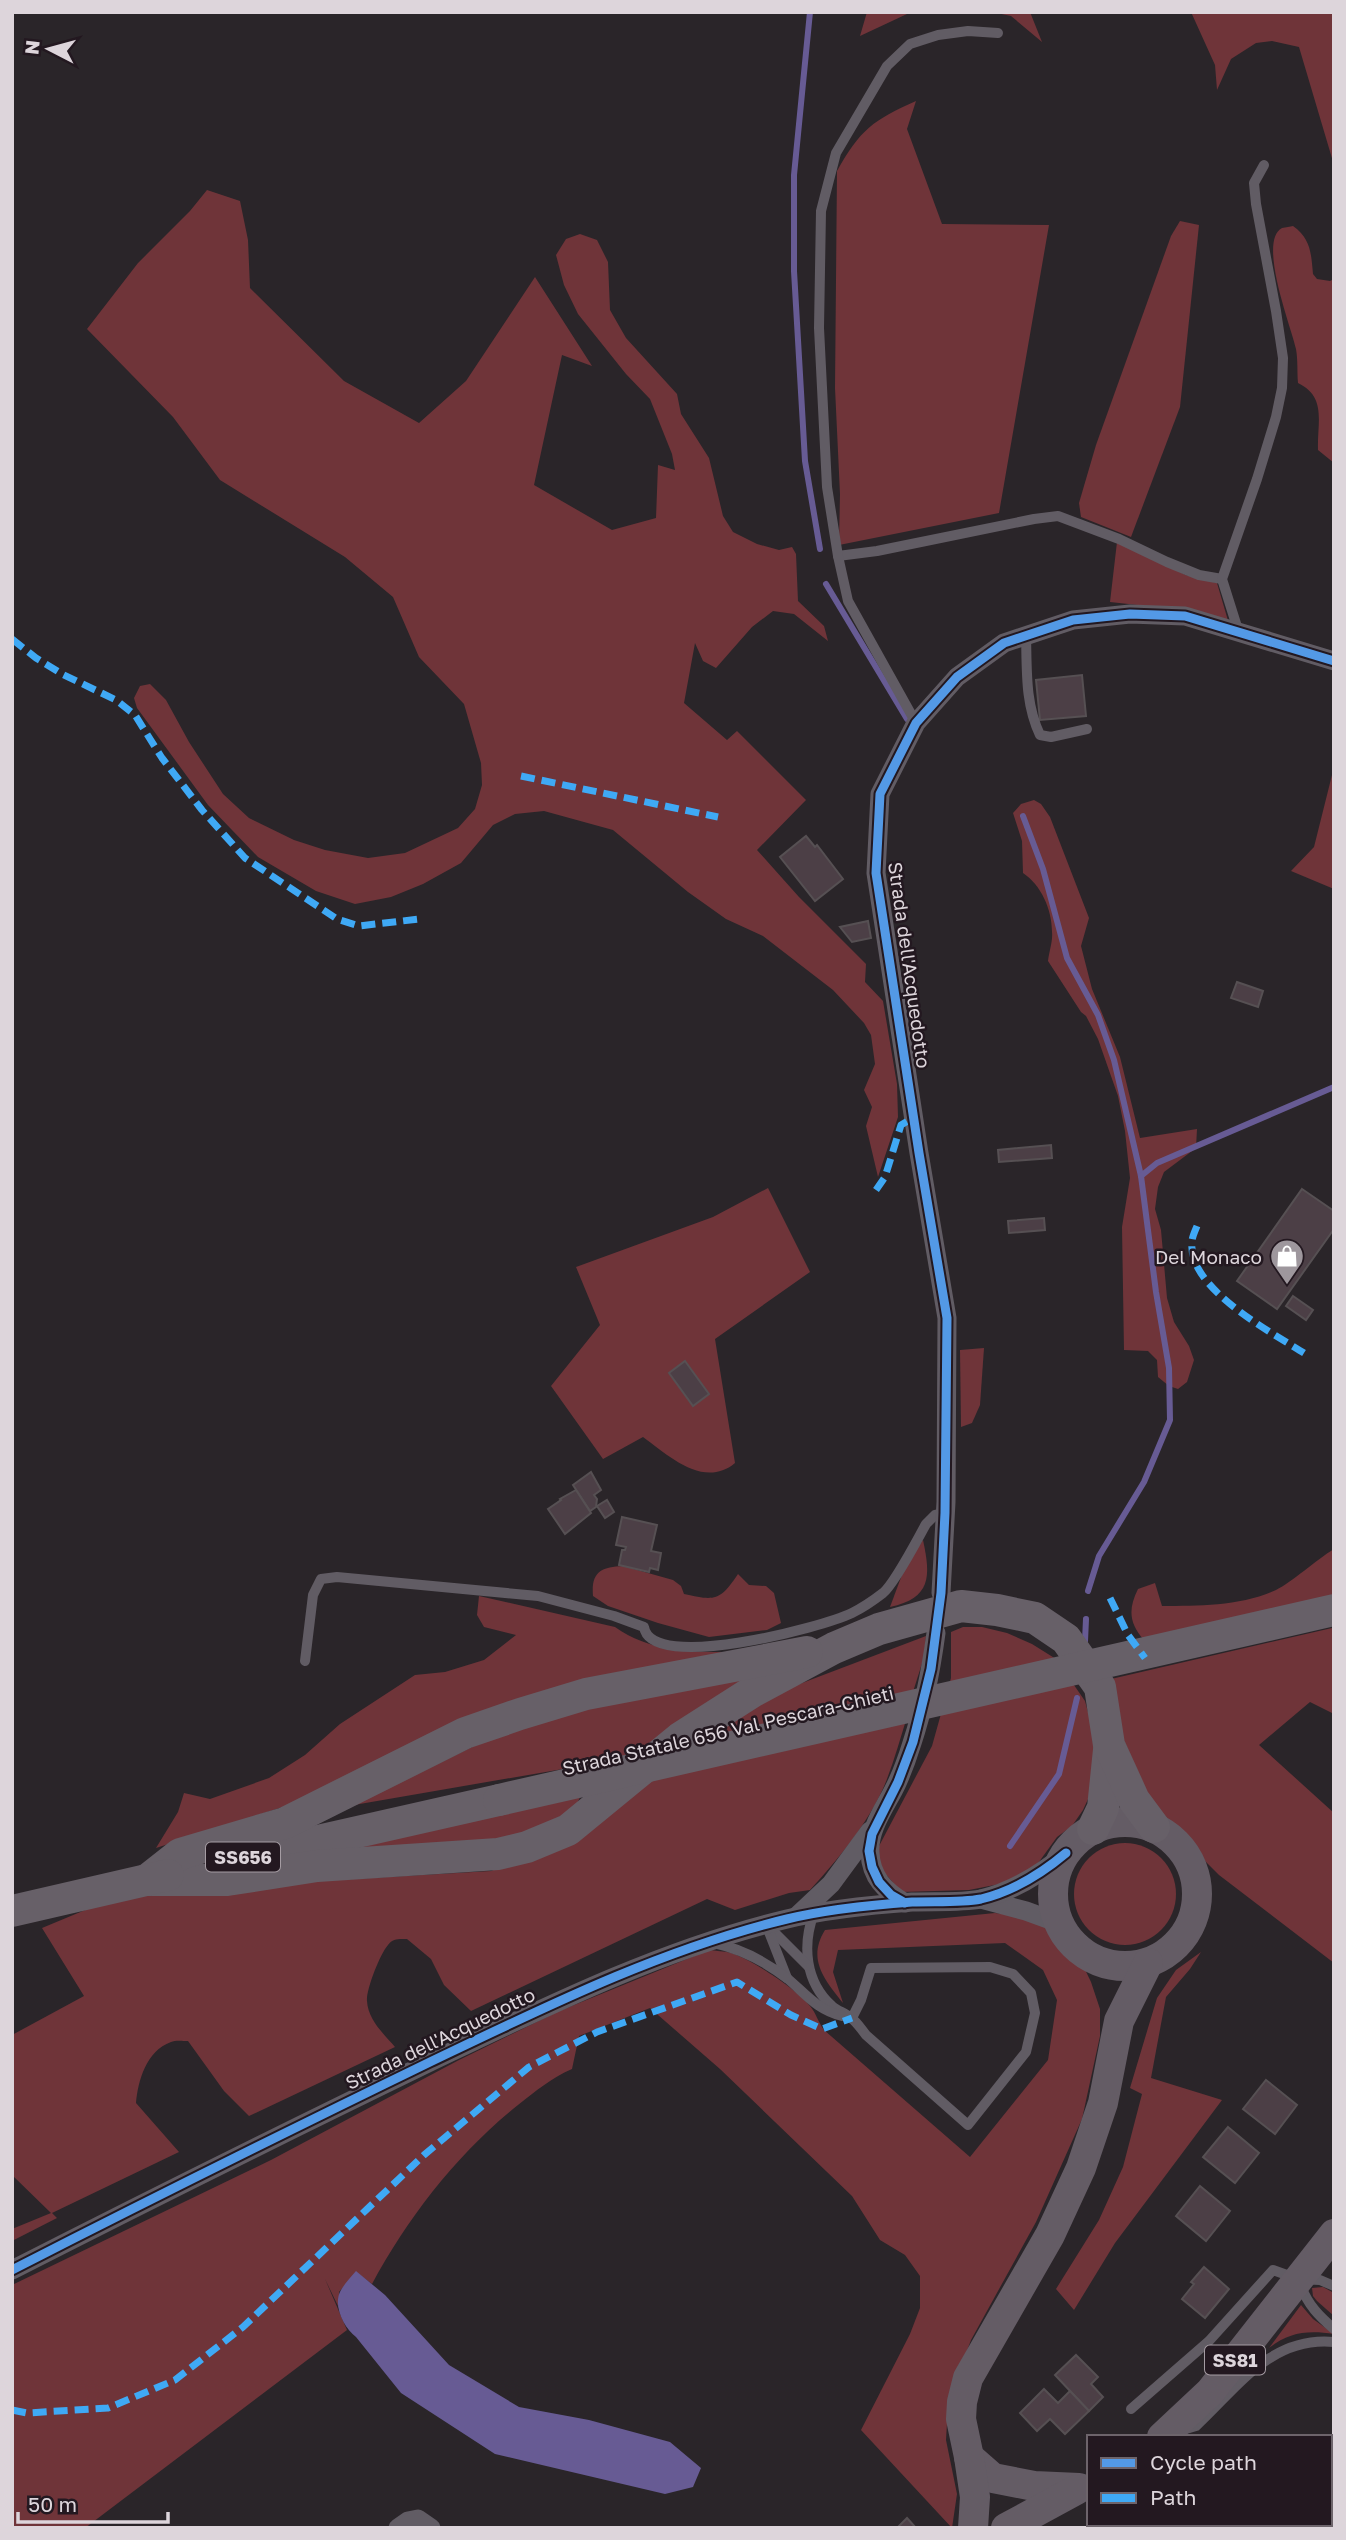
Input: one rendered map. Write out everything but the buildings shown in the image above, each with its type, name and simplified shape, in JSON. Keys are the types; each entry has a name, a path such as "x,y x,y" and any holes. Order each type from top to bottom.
{"highway":[{"path":"146,1880 227,1880 317,1866 498,1854 527,1847 568,1830 680,1738 752,1692 834,1648 879,1629 961,1606 1035,1618 1066,1639 1100,1687 1110,1745 1134,1800 1154,1827"},
{"name":"Strada Statale 656 Val Pescara-Chieti","path":"12,1911 1334,1610"},
{"path":"146,1880 180,1854 285,1823 465,1733 531,1710 586,1694 834,1648"},
{"path":"1093,1829 1103,1808 1110,1745"}],"main road":[{"path":"1134,1822 1154,1827 1175,1841 1190,1861 1197,1884 1196,1909 1187,1932 1170,1951 1149,1962 1130,1966 1111,1965 1093,1959 1079,1950 1059,1923 1054,1899 1056,1875 1066,1853 1078,1839 1093,1829 1113,1823 1134,1822"},
{"path":"1093,1959 1105,1979 1119,2021"},
{"path":"1084,2486 1007,2527 1004,2505 984,2487 969,2456 961,2419 962,2402 968,2378 1050,2235 1081,2168 1103,2103 1119,2021 1149,1962"},
{"name":"SS81","path":"1164,2435 1210,2392 1334,2234"},
{"path":"984,2487 1084,2486"},
{"path":"973,2528 984,2487"}],"street":[{"name":"Strada dell'Acquedotto","path":"941,1593 945,1513 947,1318 876,873 880,794 916,723 957,677 1004,643 1073,620 1130,614 1185,616 1334,661"},
{"name":"Strada dell'Acquedotto","path":"905,1903 891,1895 879,1882 869,1851 872,1834 898,1782 913,1742 931,1669 936,1633"},
{"name":"Strada dell'Acquedotto","path":"806,1915 879,1819"},
{"name":"Strada dell'Acquedotto","path":"12,2270 247,2150 531,2014 706,1942 766,1924 869,1905 980,1899 1041,1874 1066,1853"},
{"name":"Strada dell'Acquedotto","path":"980,1899 1059,1923"},
{"path":"398,2528 408,2521 418,2519 431,2528"}],"lane":[{"path":"916,723 848,601 838,556 827,487 819,328 821,211 836,153 887,66 909,44 939,35 968,31 998,33"},
{"path":"1239,633 1222,579 1257,479 1282,388 1282,346 1254,183 1264,164"},
{"path":"838,556 1058,516 1199,575 1222,579"},
{"path":"1026,635 1028,695 1033,721 1040,735 1051,737 1087,729"},
{"path":"305,1661 313,1595 321,1579 337,1577 538,1596 614,1616 644,1627 644,1632 654,1642 690,1647 738,1645 787,1634 851,1614 885,1591 926,1524 935,1515 945,1513"},
{"path":"806,1915 808,1967 817,1988 832,2006 852,2018 866,2035 968,2125 1026,2052 1035,2013 1031,1993 1013,1974 990,1967 882,1967 871,1968 862,2000 852,2018"},
{"path":"766,1924 808,1967"},
{"path":"766,1924 787,1979"},
{"path":"706,1942 730,1947 757,1958 787,1979 823,2011 852,2018"},
{"path":"1131,2409 1209,2341 1273,2270 1298,2279 1320,2280 1334,2286"},
{"path":"1298,2279 1316,2313 1334,2329"},
{"path":"1166,2435 1196,2426 1249,2374 1277,2352 1297,2344 1321,2340 1334,2342"}],"shaded area":[{"path":"867,12 918,12 907,14 860,36"},
{"path":"992,12 1030,12 1042,42 1011,16"},
{"path":"1191,12 1334,12 1334,165 1299,47 1272,41 1256,43 1231,59 1217,90 1215,65"},
{"path":"916,101 907,129 942,224 1049,225 999,513 839,545 840,494 835,388 837,171 853,145 869,128 889,114"},
{"path":"207,190 240,201 248,240 250,288 344,381 419,423 466,381 535,277 592,366 562,355 534,485 612,530 656,518 658,465 675,470 672,454 650,399 626,374 578,314 564,285 556,255 566,239 580,234 597,240 608,262 610,310 626,338 677,394 681,414 709,458 723,516 733,532 757,544 779,550 792,547 796,554 798,601 824,626 828,641 794,614 773,611 752,627 716,668 703,661 695,643 684,703 727,740 737,731 806,800 757,850 799,897 866,964 865,982 883,1001 897,1084 898,1117 878,1177 866,1126 872,1107 864,1090 875,1064 871,1035 864,1023 833,990 763,936 726,919 688,892 613,830 544,811 515,814 493,825 461,863 423,884 391,897 355,904 316,891 258,857 208,805 137,708 134,698 140,686 150,684 166,700 189,742 223,794 249,818 294,840 325,850 368,858 405,853 458,828 475,809 482,785 481,763 464,704 419,657 393,597 345,557 220,480 173,417 87,329 138,263"},
{"path":"1180,221 1199,225 1180,407 1131,537 1081,517 1079,503 1096,445 1171,236"},
{"path":"1293,226 1307,241 1313,274 1317,279 1334,279 1334,463 1318,450 1317,403 1313,395 1298,383 1296,349 1274,267 1275,236 1282,228"},
{"path":"1117,542 1186,575 1217,583 1229,624 1165,608 1110,602"},
{"path":"1334,767 1334,889 1291,871 1314,847"},
{"path":"1034,800 1041,804 1050,817 1089,918 1081,946 1092,989 1120,1057 1140,1138 1197,1129 1196,1148 1164,1172 1158,1187 1155,1209 1161,1230 1167,1298 1174,1322 1194,1360 1187,1382 1178,1389 1158,1377 1157,1360 1148,1351 1124,1350 1122,1227 1130,1178 1125,1131 1118,1096 1098,1039 1086,1016 1048,961 1052,935 1048,906 1035,884 1023,873 1022,841 1013,813 1021,804"},
{"path":"768,1188 810,1272 715,1339 735,1463 711,1473 699,1471 675,1460 643,1437 603,1459 551,1386 600,1325 576,1267 713,1217"},
{"path":"984,1348 980,1405 972,1423 961,1427 960,1350"},
{"path":"923,1540 927,1565 925,1584 914,1598 890,1607 906,1564"},
{"path":"1334,1549 1334,1598 1144,1640 1135,1628 1132,1609 1138,1589 1155,1583 1162,1606 1235,1602 1276,1590"},
{"path":"623,1566 673,1580 681,1586 684,1594 703,1598 721,1594 738,1574 749,1585 766,1586 774,1593 781,1623 767,1630 709,1637 608,1606 593,1596 594,1581 599,1572"},
{"path":"479,1596 615,1627 629,1636 658,1646 689,1651 737,1652 156,1848 178,1812 184,1793 210,1799 269,1778 305,1755 340,1724 415,1675 445,1672 484,1660 516,1635 484,1627 477,1615"},
{"path":"963,1627 982,1627 1007,1633 1056,1659 1085,1701 1091,1723 1095,1762 1094,1786 1072,1826 1057,1837 1036,1866 1010,1882 969,1890 901,1892 878,1865 879,1846 932,1746 951,1678 951,1632"},
{"path":"1332,1628 1334,1714 1310,1702 1259,1745 1334,1813 1334,1963 1219,1875 1156,1812 1121,1734 1111,1679"},
{"path":"926,1636 924,1657 913,1692 680,1743 789,1688"},
{"path":"783,1665 701,1718 615,1760 354,1805 531,1718"},
{"path":"907,1717 878,1799 842,1853 810,1890 789,1893 735,1910 707,1899 471,2011 444,1985 431,1959 407,1939 394,1940 378,1964 367,2001 373,2020 395,2047 249,2116 224,2091 188,2041 173,2041 162,2046 149,2059 139,2085 136,2103 179,2152 52,2213 57,2218 12,2241 12,2229 51,2213 12,2175 12,2035 84,1996 42,1928 102,1903 165,1890 491,1871 576,1839 635,1781"},
{"path":"583,1791 574,1810 527,1837 396,1852 342,1845"},
{"path":"1125,1843 1145,1847 1161,1858 1172,1874 1176,1894 1172,1914 1161,1930 1145,1941 1125,1945 1105,1941 1089,1930 1078,1914 1074,1894 1078,1874 1089,1858 1105,1847"},
{"path":"995,1913 1012,1915 1041,1925 1059,1935 1078,1955 1100,2009 1100,2036 1082,2119 1036,2222 971,2340 948,2406 946,2440 957,2494 952,2528 861,2430 910,2334 920,2308 920,2276 905,2255 880,2240 852,2196 720,2069 650,2008 579,2036 572,2069 550,2081 518,2105 455,2165 418,2210 372,2284 356,2272 339,2292 339,2308 325,2279 347,2330 85,2528 12,2528 12,2285 271,2160 459,2060 557,2012 709,1950 740,1956 762,1968 804,1999 824,2030 970,2157 1048,2060 1057,2000 1043,1970 1005,1943 838,1950 833,1972 843,2003 824,1977 818,1960 818,1950 825,1930"},
{"path":"1201,1952 1166,1997 1151,2078 1222,2100 1115,2243 1074,2310 1056,2289 1099,2220 1123,2167 1142,2094 1130,2088 1157,1998 1176,1970"},
{"path":"356,2271 385,2295 449,2365 519,2407 589,2420 670,2442 701,2468 693,2487 665,2494 495,2454 401,2393 347,2328 338,2302 341,2290"},
{"path":"1323,2287 1334,2293 1334,2316 1313,2296 1312,2288"},
{"path":"1301,2305 1313,2319 1334,2334 1299,2334 1284,2338 1269,2348"}],"waterway":[{"path":"810,12 794,175 794,271 805,461 820,549"},
{"path":"826,584 907,719"},
{"path":"1023,816 1043,869 1067,958 1098,1015 1114,1060 1141,1176 1169,1368 1170,1420 1144,1482 1099,1556 1088,1591"},
{"path":"1141,1176 1157,1163 1334,1087"},
{"path":"1085,1641 1086,1619"},
{"path":"1010,1846 1059,1774 1077,1698"}],"marked path":[{"path":"12,639 36,658 116,700 135,715 162,758 202,810 245,858 337,919 359,926 419,919"},
{"path":"521,776 718,817"},
{"path":"876,1190 885,1177 901,1125 913,1118"},
{"path":"1197,1226 1192,1242 1194,1259 1203,1276 1234,1307 1304,1353"},
{"path":"1110,1598 1128,1635 1145,1658"},
{"path":"12,2410 27,2413 108,2408 175,2380 243,2327 424,2155 529,2067 597,2032 737,1982 791,2015 822,2029 852,2018"}],"cycle path":[{"path":"905,1903 891,1895 879,1882 869,1851 872,1834 898,1782 913,1742 931,1669 941,1593 945,1513 947,1318 876,873 880,794 916,723 957,677 1004,643 1073,620 1130,614 1185,616 1334,661"},
{"path":"12,2270 430,2062 561,2000 649,1963 740,1932 833,1910 912,1902 981,1899 1026,1881 1066,1853"}],"place":[{"name":"Del Monaco","path":"1287,1286"}]}
